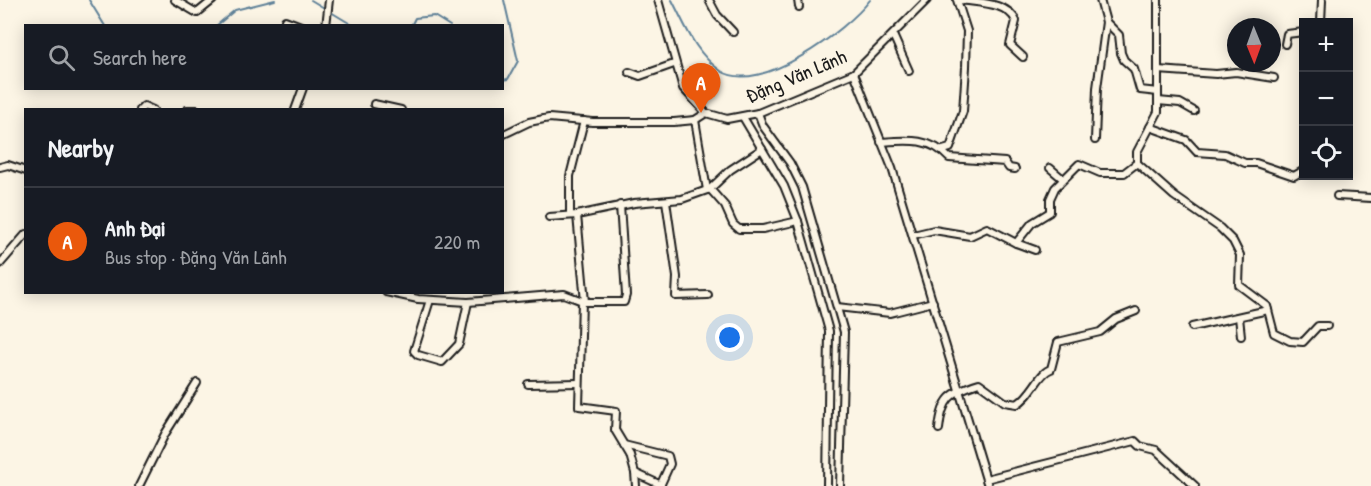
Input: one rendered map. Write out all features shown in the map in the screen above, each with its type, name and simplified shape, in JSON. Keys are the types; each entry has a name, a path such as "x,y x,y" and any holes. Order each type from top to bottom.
{"street":[{"path":"175,0 197,13 213,0"},
{"path":"326,24 329,0"},
{"path":"504,134 541,119 640,123 695,120 706,113 683,88 674,64 658,0"},
{"path":"709,0 717,15 733,32"},
{"name":"Đặng Văn Lãnh","path":"706,113 727,118 758,113 854,73 927,0"},
{"path":"880,142 909,140 943,150 950,148 963,111 967,40 959,0 993,5 1012,13 1016,21 1010,45 1023,57"},
{"path":"1095,140 1097,88 1106,22 1100,0"},
{"path":"1158,0 1158,112 1137,152 1137,164 1174,196 1220,228 1233,241 1240,255 1239,285 1264,301 1272,330 1290,341 1304,342 1318,326 1327,326"},
{"path":"1321,18 1322,0"},
{"path":"285,20 296,24"},
{"path":"1106,22 1119,35 1121,53 1124,60 1134,69 1140,90 1158,92"},
{"path":"1285,44 1287,34 1299,33"},
{"path":"893,35 909,71"},
{"path":"629,72 640,76 674,64"},
{"path":"1158,70 1216,74 1236,72 1274,78"},
{"path":"854,73 892,168 988,486"},
{"path":"296,108 302,90"},
{"path":"1158,101 1180,103 1194,111"},
{"path":"374,104 392,108"},
{"path":"758,113 763,126 790,163 802,187 843,328 845,359 840,486"},
{"path":"743,117 784,186 798,221 830,331 826,486"},
{"path":"695,120 709,189 725,206 739,229 763,230 798,221"},
{"path":"584,121 570,176 584,302 579,406 616,411 614,427 634,463 636,486"},
{"path":"1150,127 1186,140 1197,152 1225,154 1245,163 1256,163 1294,176 1299,173"},
{"path":"549,217 574,215 620,205 666,201 709,189 730,170 762,149"},
{"path":"943,150 949,158 1005,162 1010,168 1015,169"},
{"path":"1016,243 1032,223 1050,213 1052,195 1063,179 1079,164 1100,173 1124,173 1137,164"},
{"path":"0,166 8,165 24,170"},
{"path":"1050,168 1063,179"},
{"path":"1337,196 1371,198"},
{"path":"666,201 677,278 676,296 708,295"},
{"path":"403,294 468,302 561,294 584,302 620,302 626,299 620,205"},
{"path":"913,235 934,230 970,236 987,228 1035,250"},
{"path":"0,264 24,236"},
{"path":"428,297 414,351 418,355 442,362 459,344 468,302"},
{"path":"837,307 890,313 933,302"},
{"path":"1192,327 1268,310"},
{"path":"939,429 944,402 960,391 980,383 1005,402 1017,404 1025,399 1045,371 1051,369 1058,342 1100,332 1116,319 1136,311"},
{"path":"1239,317 1241,336"},
{"path":"830,331 843,328"},
{"path":"139,486 165,434 197,383"},
{"path":"528,384 579,383"},
{"path":"986,479 1135,441 1140,446 1156,450 1195,486"},
{"path":"624,445 668,456 670,464 661,485 635,473"}],"waterway":[{"path":"89,0 104,24"},
{"path":"218,24 235,10 275,0"},
{"path":"311,0 351,24"},
{"path":"504,0 518,61 508,79 504,80"},
{"path":"672,0 692,39 704,56 721,71 738,76 758,75 802,56 842,27 870,0"},
{"path":"412,24 415,18 434,16 447,24"}],"place":[{"name":"Anh Đại","path":"701,113"}]}
